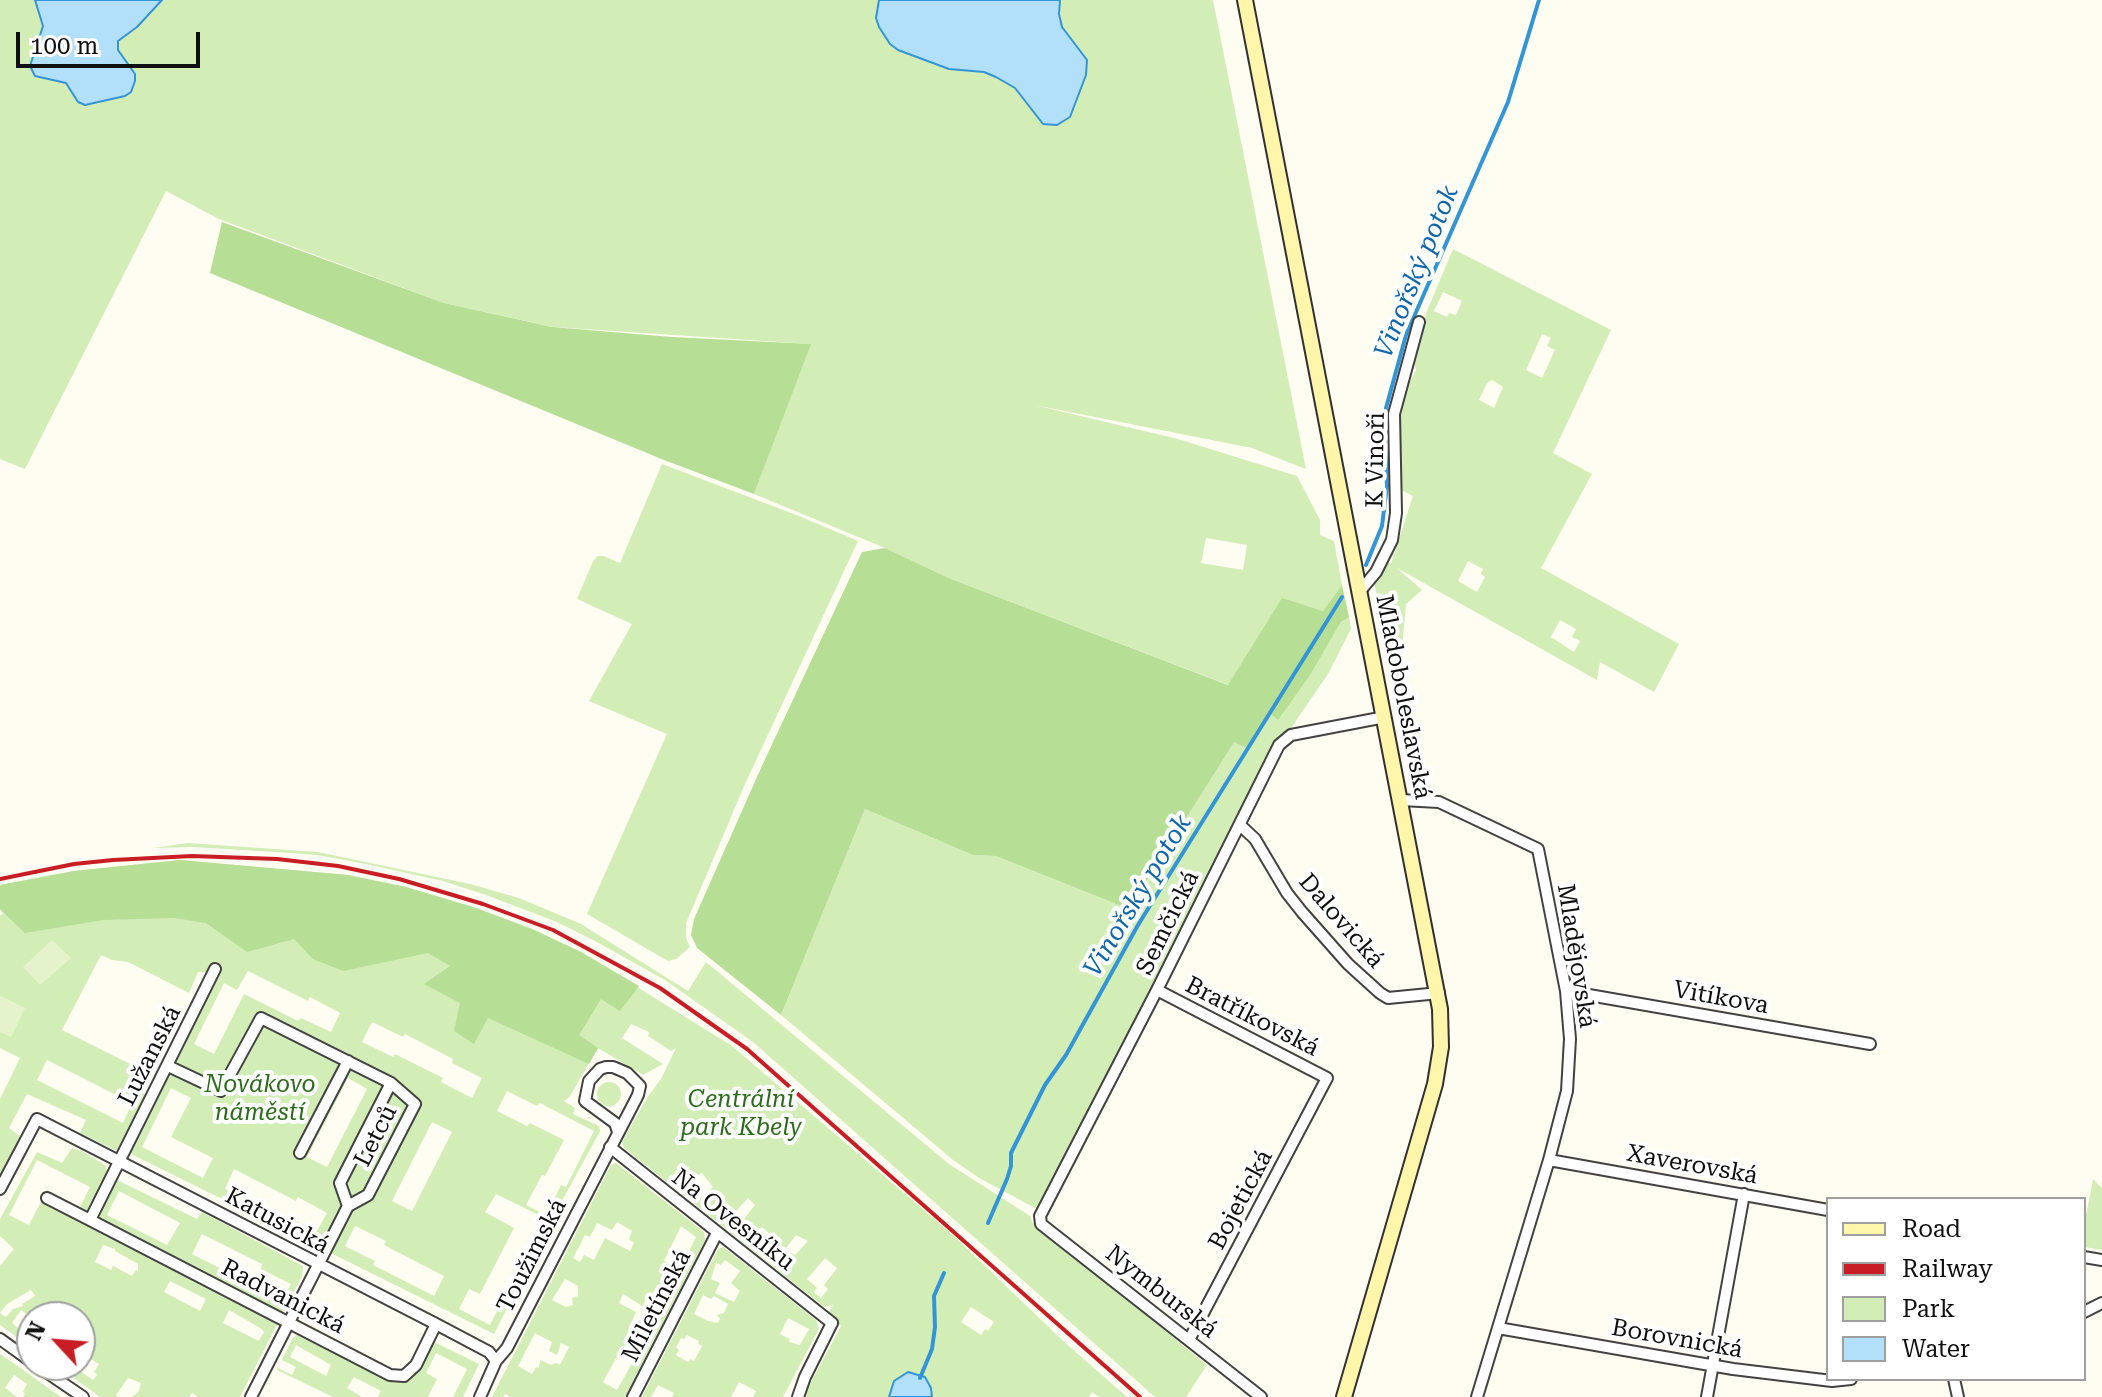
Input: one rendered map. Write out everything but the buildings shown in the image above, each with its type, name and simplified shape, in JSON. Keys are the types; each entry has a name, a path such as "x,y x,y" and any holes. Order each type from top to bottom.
{"main road":[{"name":"Mladoboleslavská","path":"1245,0 1439,993 1441,1047 1435,1084 1344,1397"}],"street":[{"name":"K Vinoři","path":"1360,591 1376,572 1392,540 1396,513 1392,443 1394,414 1419,322"},
{"name":"Semčická","path":"1040,1216 1284,739 1291,735 1385,717"},
{"name":"Mladějovská","path":"1401,800 1439,802 1538,849 1566,991 1570,1039 1567,1091 1477,1397"},
{"name":"Dalovická","path":"1240,825 1255,839 1302,912 1348,964 1388,998 1439,993"},
{"name":"Lužanská","path":"120,1161 215,969"},
{"name":"Bratříkovská","path":"1157,990 1327,1078"},
{"name":"Vitíkova","path":"1566,991 1870,1044"},
{"path":"168,1066 221,1091 261,1018 348,1061 300,1153"},
{"name":"Letců","path":"251,1397 348,1206 368,1195 415,1104 391,1083 348,1061"},
{"name":"Toužimská","path":"480,1397 496,1361 507,1348 638,1095 640,1086 627,1073 606,1067 589,1081 585,1101 615,1123 618,1132"},
{"name":"Bojetická","path":"1189,1340 1327,1078"},
{"name":"Letců","path":"348,1206 340,1183 391,1083"},
{"name":"Katusická","path":"0,1189 37,1119 436,1324 489,1352 496,1361"},
{"name":"Na Ovesníku","path":"610,1147 832,1323 798,1397"},
{"name":"Xaverovská","path":"1549,1160 1826,1210"},
{"path":"90,1220 120,1161"},
{"path":"1707,1397 1744,1194"},
{"name":"Radvanická","path":"47,1198 289,1324 397,1376 404,1376 416,1365 436,1324"},
{"name":"Nymburská","path":"1040,1216 1041,1224 1261,1397"},
{"name":"Miletínská","path":"633,1397 717,1233"},
{"name":"Borovnická","path":"1498,1328 1713,1366 1826,1380"},
{"path":"60,1381 83,1397"}],"green space":[{"path":"0,0 1213,0 1306,469 1252,448 1034,405 1178,439 1297,476 1320,520 1320,535 1334,541 1342,585 1323,611 1282,599 1229,685 951,579 754,494 810,344 553,327 444,303 219,219 166,191 25,469 0,459","holes":["1206,538 1247,545 1243,570 1201,563"]},
{"path":"222,222 444,303 552,327 811,344 754,494 210,273"},
{"path":"1453,249 1611,330 1553,453 1592,474 1541,568 1679,644 1654,692 1600,662 1597,680 1397,568 1422,590 1406,604 1399,680 1395,678 1374,582 1387,562 1391,564 1413,496 1399,489 1396,419 1401,399 1416,370 1412,355","holes":["1443,292 1462,301 1456,315 1449,313 1447,317 1434,311","1542,334 1551,338 1547,346 1555,350 1542,378 1526,370","1492,380 1503,387 1494,408 1479,400 1487,383","1468,561 1483,569 1481,574 1485,577 1477,592 1458,581","1560,620 1576,629 1572,637 1580,641 1574,652 1551,637"]},
{"path":"662,464 858,541 745,784 686,923 686,938 690,947 676,959 668,961 587,914 667,734 589,701 632,624 577,599 598,556 620,563"},
{"path":"885,548 951,579 1228,685 1282,598 1323,611 1342,585 1349,617 1341,622 1312,672 1278,720 1269,712 1247,748 1234,742 1129,909 996,856 973,855 865,809 781,1015 697,948 691,935 694,919 862,552"},
{"path":"1349,617 1351,629 1328,674 1291,728 1279,736 1157,980 1037,1209 979,1178 953,1160 781,1015 865,809 973,855 996,856 1129,909 1234,741 1312,672 1341,622"},
{"path":"187,843 318,852 470,884 519,898 581,924 688,991 706,962 949,1164 1030,1216 1032,1222 1207,1365 1186,1397 1155,1397 753,1042 665,980 595,941 557,922 486,895 443,881 366,864 317,855 192,847 154,848"},
{"path":"180,860 348,875 406,887 476,908 581,952 732,1046 952,1234 1062,1340 1127,1397 1099,1397 1092,1392 1089,1397 932,1397 932,1393 890,1391 889,1397 803,1397 841,1326 828,1313 833,1305 824,1307 624,1148 622,1142 661,1079 676,1048 671,1051 648,1036 649,1032 631,1024 622,1038 663,1064 643,1075 598,1048 564,1101 575,1108 573,1114 599,1126 600,1131 551,1221 496,1194 485,1212 514,1228 480,1294 469,1289 459,1309 490,1325 534,1238 541,1241 494,1334 129,1153 218,973 198,972 189,993 128,962 101,955 62,1030 148,1073 138,1091 147,1095 117,1151 80,1133 86,1120 27,1094 9,1128 20,1136 0,1179 0,1099 20,1058 0,1048 0,1032 11,1036 24,1008 0,996 0,915 3,914 0,909 0,885 74,871","holes":["248,971 340,1013 331,1032 301,1018 298,1021 244,994 214,1054 194,1044 224,983 237,990","372,1022 403,1037 405,1034 482,1078 472,1098 441,1082 443,1078 395,1054 393,1057 362,1042","47,1060 132,1103 123,1123 37,1080","348,1078 367,1089 327,1167 307,1157","171,1088 191,1098 171,1137 213,1158 203,1178 142,1147","507,1091 537,1106 540,1103 594,1131 566,1187 561,1185 546,1215 526,1205 564,1140 530,1123 527,1126 497,1111","432,1122 452,1132 412,1211 392,1201","234,1169 296,1201 298,1197 327,1213 317,1231 287,1216 285,1220 225,1189","692,1170 698,1175 702,1173 713,1187 700,1198 688,1192 690,1190 682,1184","748,1198 755,1205 744,1219 769,1233 759,1245 748,1241 748,1236 729,1219","355,1226 444,1276 434,1296 373,1265 375,1261 345,1246","796,1235 808,1241 781,1264 772,1256 781,1245 786,1248","825,1258 837,1268 824,1285 828,1289 821,1298 814,1292 817,1288 807,1279","971,1307 994,1322 988,1331 985,1329 981,1335 961,1322"]},
{"path":"180,860 348,875 406,887 532,929 581,952 639,986 620,1011 601,999 579,1035 598,1048 589,1064 488,1018 474,1044 454,1031 460,1003 424,984 450,966 428,953 343,971 313,959 294,939 247,952 206,923 174,918 103,920 25,933 0,909 0,885 74,871"},
{"path":"52,940 71,958 40,985 23,967"},
{"path":"0,996 25,1008 11,1037 0,1032"},
{"path":"609,1082 620,1089 621,1094 614,1105 609,1106 598,1099 597,1094 604,1083"},
{"path":"72,1148 82,1151 106,1166 107,1175 197,1219 202,1212 303,1266 302,1276 240,1397 198,1397 192,1393 189,1397 132,1397 139,1391 141,1383 128,1378 116,1395 118,1397 100,1397 78,1381 96,1381 99,1364 96,1362 96,1301 27,1301 35,1296 31,1290 7,1304 0,1313 0,1266 14,1249 0,1236 0,1219 37,1152 62,1163","holes":["37,1160 90,1187 80,1207 47,1190 29,1225 9,1215","119,1191 180,1223 167,1245 107,1215","202,1234 262,1264 261,1269 291,1284 280,1304 250,1288 251,1284 192,1254","103,1245 138,1264 138,1271 132,1276 113,1266 111,1270 95,1262","170,1281 206,1299 200,1311 164,1292","229,1310 264,1332 259,1341 223,1323"]},
{"path":"616,1163 704,1232 705,1240 625,1397 511,1397 505,1394 503,1397 492,1397 611,1165","holes":["617,1222 632,1231 629,1239 634,1243 630,1251 605,1238 594,1260 584,1255 580,1262 573,1258 585,1235 590,1237 597,1223 612,1230","681,1226 696,1237 680,1269 664,1261","565,1279 578,1286 578,1296 572,1298 573,1305 566,1307 552,1300","623,1294 644,1307 648,1296 662,1303 647,1332 644,1331 641,1336 628,1329 636,1312 619,1303","535,1333 552,1342 549,1351 557,1355 561,1343 569,1347 560,1365 540,1360 539,1368 536,1367 532,1374 518,1366","629,1343 640,1349 617,1390 603,1382 620,1351 624,1353"]},
{"path":"2093,1179 2102,1188 2102,1250 2086,1247 2086,1216"},
{"path":"723,1247 816,1320 819,1329 783,1397 753,1397 756,1391 739,1382 731,1397 672,1397 674,1393 658,1385 651,1397 642,1397 718,1249","holes":["725,1260 740,1271 731,1283 740,1291 734,1302 715,1293 720,1283 711,1279 716,1263 721,1265","703,1295 711,1299 714,1296 728,1304 724,1313 717,1315 720,1319 718,1323 694,1314","788,1318 809,1329 800,1345 789,1342 790,1339 780,1334","687,1335 702,1346 694,1361 690,1359 688,1362 676,1355 679,1350 676,1348 681,1338"]},
{"path":"16,1308 12,1323 16,1326 16,1336 0,1325 0,1313 6,1317"},
{"path":"297,1335 386,1380 402,1381 416,1371 432,1341 479,1364 463,1397 453,1397 467,1369 436,1353 426,1373 437,1379 428,1397 378,1397 381,1391 354,1377 347,1388 362,1397 333,1397 277,1370 292,1375 296,1367 282,1360","holes":["296,1345 331,1365 326,1376 290,1357"]},
{"path":"0,1354 16,1365 16,1376 14,1375 5,1388 17,1397 0,1397"},
{"path":"23,1381 38,1381 61,1397 23,1397 27,1384"}],"water":[{"path":"35,0 162,0 137,27 118,41 118,50 135,74 131,92 85,105 78,102 66,83 35,76 30,66 43,26"},
{"path":"879,0 1060,0 1062,27 1087,60 1086,75 1070,117 1057,125 1043,124 1015,88 996,77 984,72 949,69 898,50 879,27 876,18"},
{"path":"908,1372 925,1377 932,1397 889,1397 894,1381"}],"waterway":[{"name":"Vinořský potok","path":"1366,565 1382,526 1387,486 1386,408 1406,335 1508,102 1539,0"},
{"name":"Vinořský potok","path":"988,1223 1007,1179 1011,1153 1045,1085 1066,1055 1138,925 1342,597"},
{"name":"Vinořský potok","path":"920,1378 932,1349 934,1296 944,1273"}],"railway":[{"path":"0,879 74,864 113,860 192,856 277,859 338,866 399,879 483,904 553,930 660,988 747,1049 1140,1397"}],"park label":[{"name":"Novákovo náměstí","path":"260,1099"},
{"name":"Centrální park Kbely","path":"741,1114"}]}
